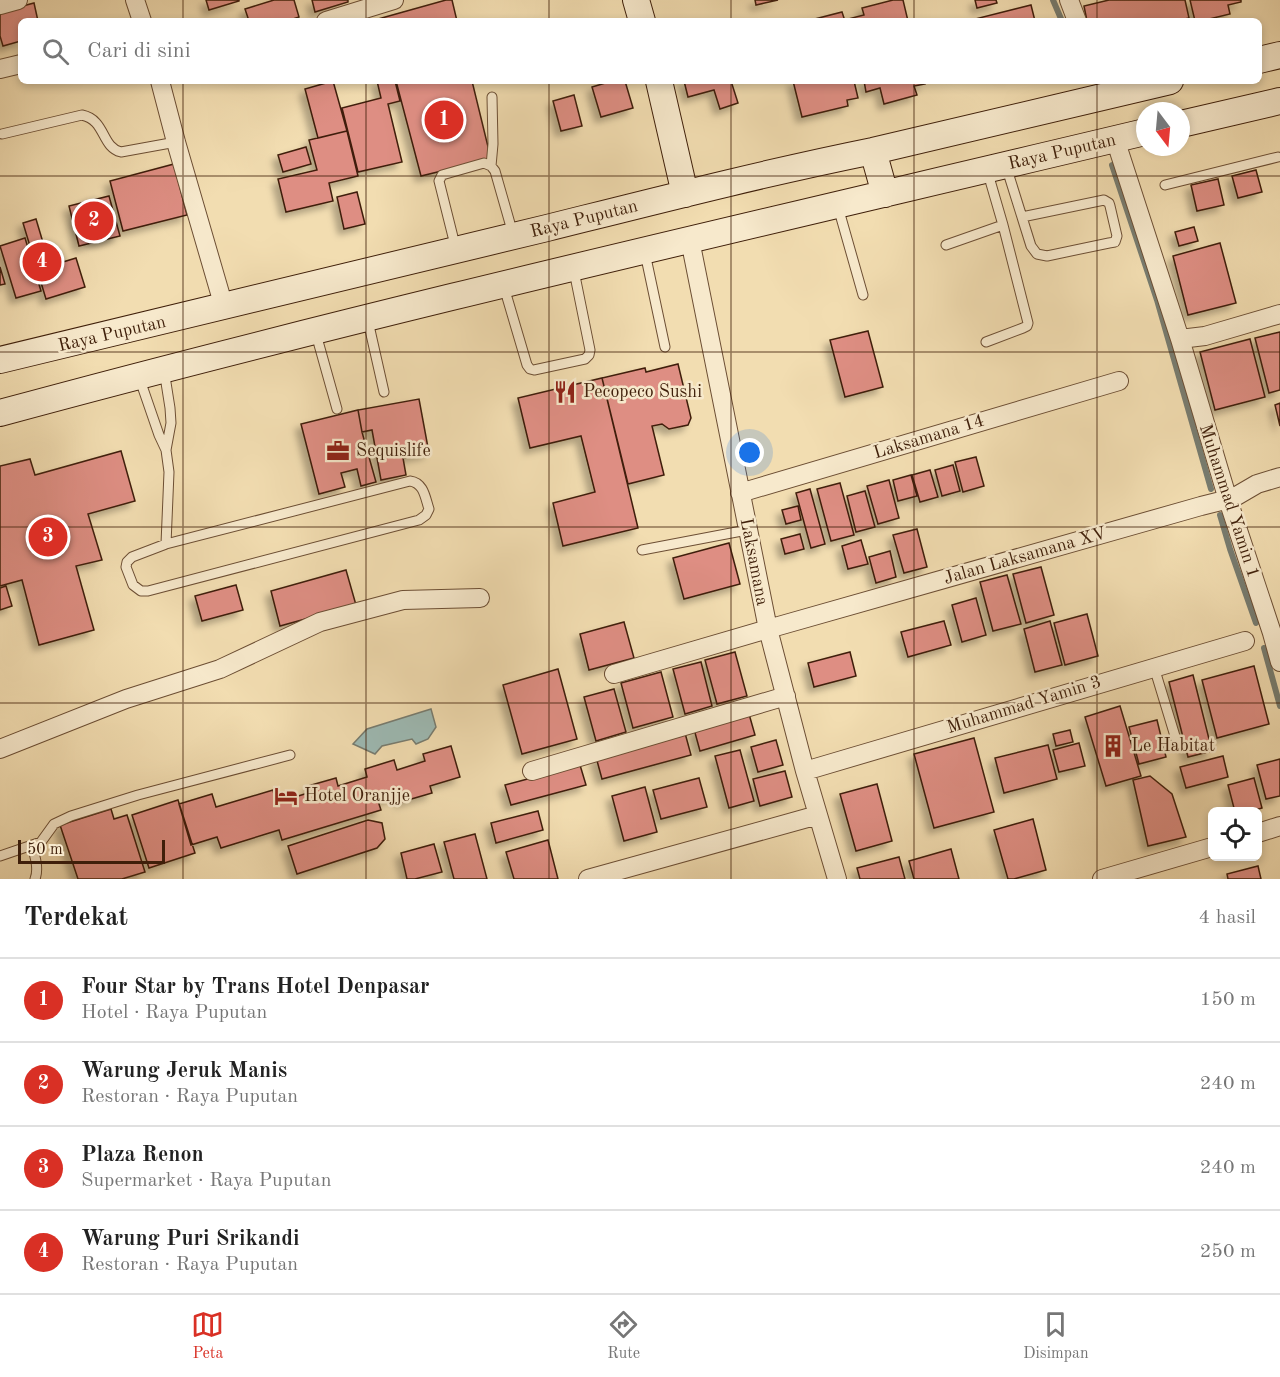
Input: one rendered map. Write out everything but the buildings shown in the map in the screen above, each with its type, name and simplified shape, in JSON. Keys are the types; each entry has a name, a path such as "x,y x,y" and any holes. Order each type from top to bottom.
{"main road":[{"path":"636,0 641,18"},
{"path":"1262,59 1280,55"},
{"path":"660,84 685,194"},
{"name":"Raya Puputan","path":"0,360 826,160 873,152 1103,88 1141,84"},
{"path":"1190,122 1280,101"},
{"name":"Raya Puputan","path":"0,413 367,318 1136,134"},
{"path":"873,152 885,194"}],"street":[{"path":"0,5 18,0"},
{"path":"135,0 141,18"},
{"path":"337,18 394,0"},
{"path":"1069,0 1076,18"},
{"path":"0,69 18,65"},
{"path":"161,84 224,307"},
{"name":"Muhammad Yamin 1","path":"1115,139 1180,339 1228,500 1276,631 1280,662"},
{"name":"Laksamana","path":"690,240 768,629 804,771 837,879"},
{"path":"1180,339 1205,336 1280,314"},
{"name":"Laksamana 14","path":"740,493 1119,381"},
{"name":"Jalan Laksamana XV","path":"614,674 1228,500 1257,484 1280,477"},
{"path":"0,749 126,699 220,669 320,622 403,600 480,598"},
{"name":"Muhammad Yamin 3","path":"804,771 1245,641"},
{"path":"532,771 786,696"},
{"path":"588,879 818,815"},
{"path":"1262,831 1280,826"},
{"path":"1102,879 1208,848"}],"lane":[{"path":"491,166 492,97"},
{"path":"2,134 82,115 90,116 95,120 111,147 116,151 176,142"},
{"path":"1165,185 1278,157"},
{"path":"457,249 439,181 442,175 484,163 495,171 513,236"},
{"path":"996,167 1022,217 1031,246 1037,255 1047,256 1115,242 1117,236 1109,203 1104,200 1022,217"},
{"path":"986,342 1023,328 1028,323 1003,225 996,167"},
{"path":"838,205 863,295"},
{"path":"946,245 1003,225"},
{"path":"644,251 665,347"},
{"path":"504,285 530,369 585,359 590,350 573,268"},
{"path":"367,318 384,392"},
{"path":"316,331 338,409"},
{"path":"151,373 170,408 170,432 166,450"},
{"path":"151,373 159,435 166,450 169,471 166,544"},
{"path":"410,481 422,486 429,510 419,520 141,591 133,585 126,567 127,562 132,557 166,544 410,481"},
{"path":"642,550 747,530"},
{"path":"1154,667 1178,746"},
{"path":"0,856 41,842 54,824 71,816 138,795 290,755"},
{"path":"32,846 36,862 37,876 35,879"}],"water":[{"path":"431,709 436,727 428,739 416,744 412,739 382,746 375,754 353,744 367,729"}],"waterway":[{"path":"1053,0 1061,18"},
{"path":"1112,165 1157,300 1211,489"},
{"path":"1220,515 1256,623"},
{"path":"1264,648 1280,706"}],"place":[{"name":"Four Star by Trans Hotel Denpasar","path":"444,120"},
{"name":"Warung Jeruk Manis","path":"94,221"},
{"name":"Warung Puri Srikandi","path":"42,262"},
{"name":"Pecopeco Sushi","path":"565,392"},
{"name":"Sequislife","path":"338,451"},
{"name":"Plaza Renon","path":"48,537"},
{"name":"Le Habitat","path":"1113,746"},
{"name":"Hotel Oranjje","path":"286,796"}]}
